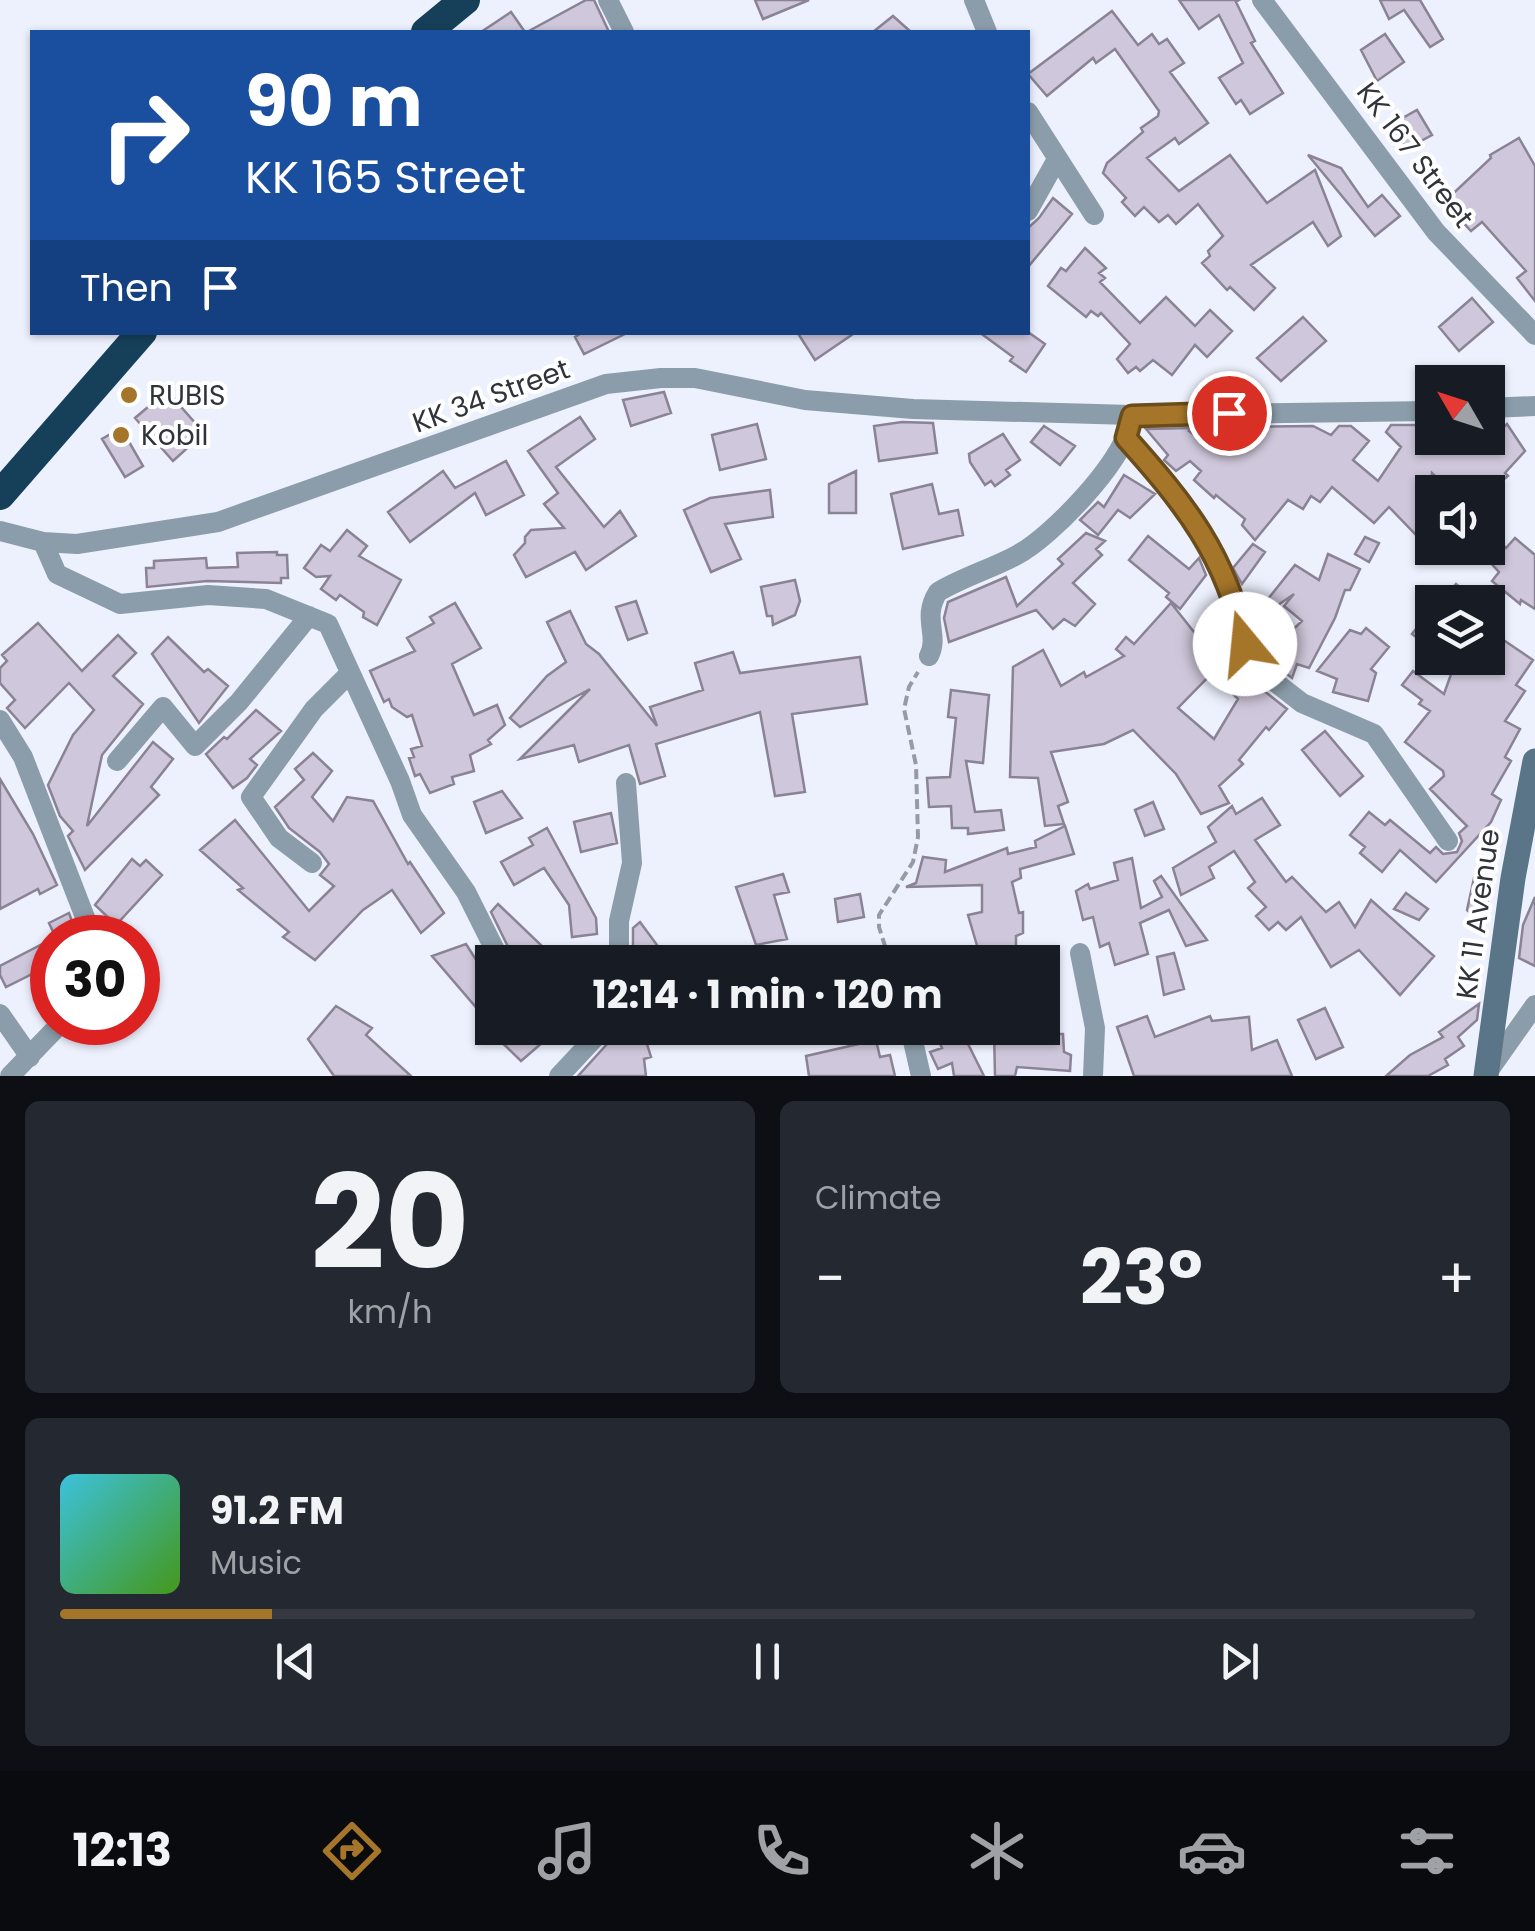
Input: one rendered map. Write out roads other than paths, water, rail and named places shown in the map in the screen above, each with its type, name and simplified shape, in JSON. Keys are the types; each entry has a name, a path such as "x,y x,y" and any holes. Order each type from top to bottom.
{"highway":[{"path":"437,29 465,0"},
{"path":"0,495 139,335"}],"main road":[{"name":"KK 11 Avenue","path":"1486,1075 1512,878 1535,761"}],"street":[{"path":"608,0 623,30"},
{"path":"974,0 986,30"},
{"name":"KK 167 Street","path":"1262,0 1436,232 1535,335"},
{"path":"1030,115 1094,215"},
{"path":"1030,207 1057,160"},
{"name":"KK 34 Street","path":"0,531 43,542 77,544 218,522 606,384 661,378 695,378 850,405 1132,416 1415,410"},
{"path":"1505,407 1535,406"},
{"path":"930,656 934,642 929,625 931,604 938,592 1019,554 1045,535 1067,515 1126,438 1132,416"},
{"path":"1126,438 1178,496 1202,531 1239,616 1250,657 1262,672 1302,703 1374,734 1448,841"},
{"path":"43,542 58,574 120,604 208,595 266,599 328,624 400,780 412,816 466,892 493,945"},
{"path":"116,760 163,707 195,746 239,702 309,616"},
{"path":"312,862 278,838 251,797 314,709 349,674"},
{"path":"0,720 22,758 84,915"},
{"path":"619,945 619,921 632,863 626,784"},
{"path":"1080,953 1096,1028 1093,1076"},
{"path":"1486,1075 1535,1005"},
{"path":"0,1014 30,1058"},
{"path":"10,1076 42,1045"},
{"path":"559,1076 588,1045"},
{"path":"914,1045 921,1076"}],"place":[{"name":"RUBIS","path":"129,395"},
{"name":"Kobil","path":"121,435"}]}
